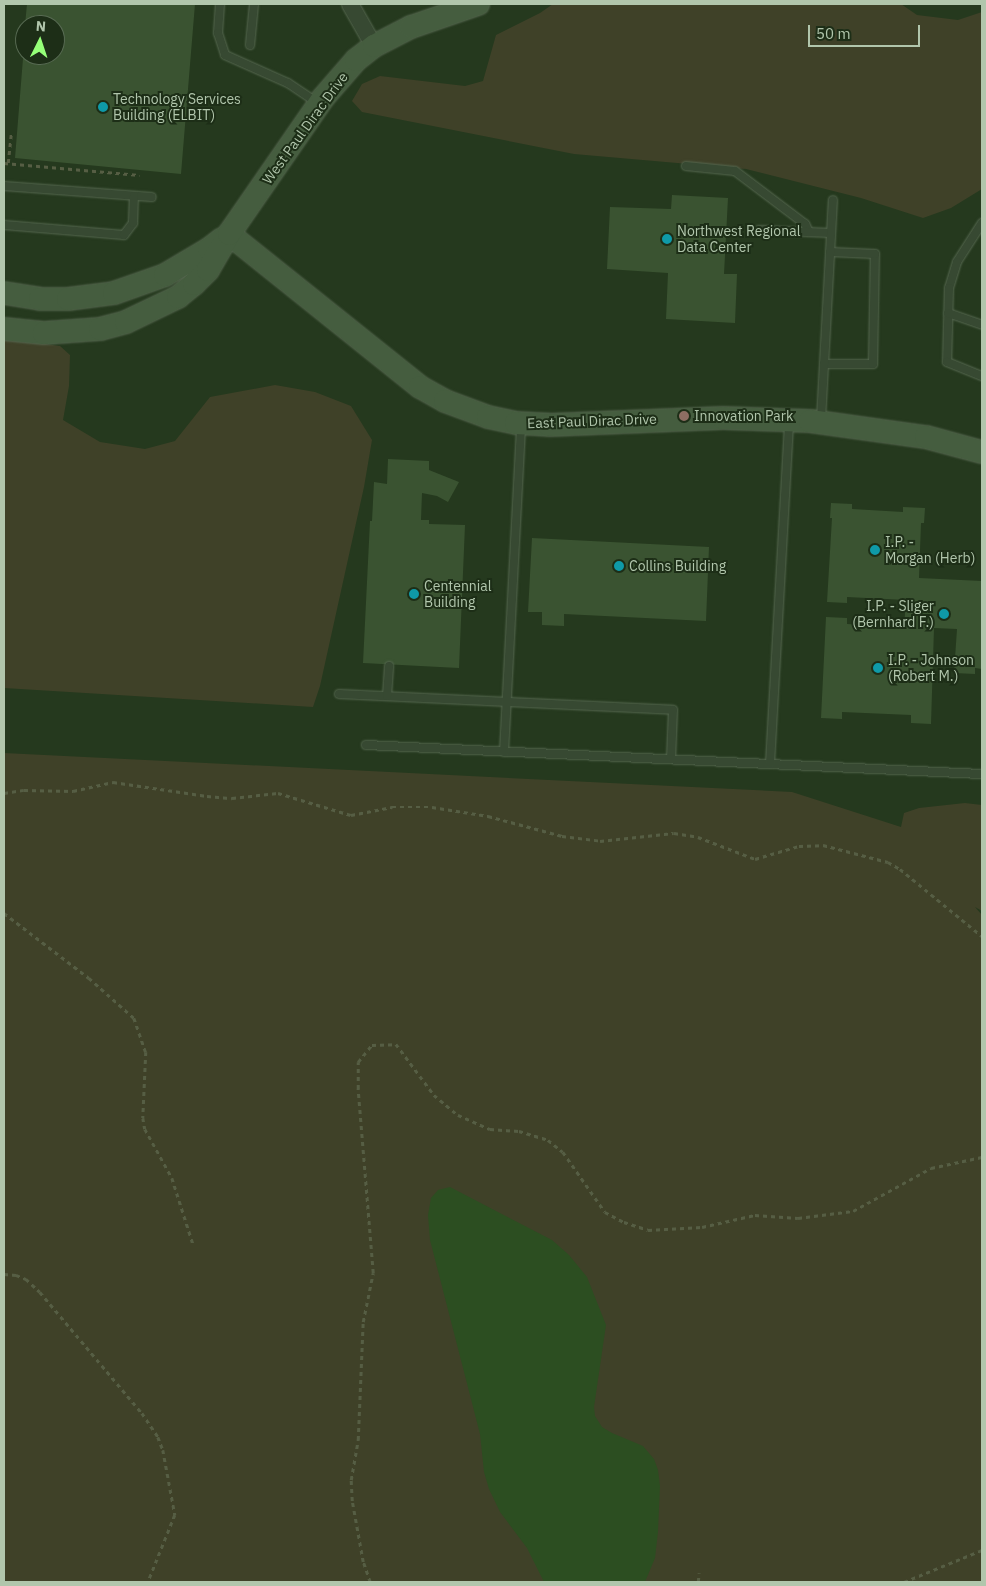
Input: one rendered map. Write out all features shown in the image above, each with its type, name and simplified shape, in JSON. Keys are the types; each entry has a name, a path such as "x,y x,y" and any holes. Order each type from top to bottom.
{"street":[{"path":"350,4 374,46"},
{"name":"West Paul Dirac Drive","path":"4,329 44,333 73,332 126,322 178,297 208,270 229,234 341,75 374,46 411,27 478,4"},
{"path":"4,293 40,299 68,299 96,297 131,289 148,283 187,263 229,234"},
{"name":"East Paul Dirac Drive","path":"229,234 420,387 464,409 488,417 521,423 549,425 705,418 820,422 926,437 982,452"}],"lane":[{"path":"220,4 218,32 225,55 288,83 319,104"},
{"path":"250,45 254,4"},
{"path":"686,166 735,171 805,224 809,232"},
{"path":"4,186 152,197"},
{"path":"4,224 124,235 133,223 134,196"},
{"path":"820,422 832,200"},
{"path":"982,223 957,262 949,288 947,362 982,376"},
{"path":"759,230 831,233"},
{"path":"824,364 873,364 875,254 830,252"},
{"path":"948,313 982,325"},
{"path":"770,764 789,421"},
{"path":"504,752 521,423"},
{"path":"387,696 388,666"},
{"path":"339,694 673,710 671,759"},
{"path":"366,745 982,774"}],"path":[{"path":"8,163 11,132"},
{"path":"4,163 139,175"},
{"path":"4,793 24,790 73,791 113,782 215,797 232,798 278,794 351,815 392,807 432,807 488,816 562,836 600,841 674,833 698,837 729,851 756,859 799,846 823,845 888,862 900,868 982,936"},
{"path":"4,913 89,978 134,1018 146,1052 143,1118 145,1130 172,1178 193,1244"},
{"path":"370,1582 363,1562 352,1501 351,1480 358,1440 363,1322 373,1273 358,1089 358,1062 372,1045 396,1044 434,1095 458,1116 490,1129 519,1131 548,1140 563,1152 605,1212 624,1222 648,1230 702,1228 755,1215 798,1218 853,1211 932,1168 959,1160 982,1157"},
{"path":"4,1274 16,1275 26,1279 40,1292 142,1413 158,1437 164,1450 175,1515 148,1582"},
{"path":"904,1582 982,1550"},
{"path":"698,1582 699,1573"}],"shaded area":[{"path":"553,4 901,4 917,15 958,20 982,12 982,189 951,208 923,218 861,198 746,169 574,154 362,112 352,101 362,84 380,76 465,86 483,81 496,35 540,13"},
{"path":"4,338 60,346 70,355 69,386 63,420 100,442 145,449 175,441 210,397 275,385 315,392 351,406 372,440 364,487 320,686 313,707 4,688"},
{"path":"4,753 792,792 901,827 904,813 919,808 965,803 982,805 982,911 975,907 982,915 982,1582 4,1582"},
{"path":"450,1187 552,1240 569,1255 587,1277 606,1325 594,1407 595,1416 602,1427 643,1446 654,1459 658,1470 660,1486 655,1558 645,1582 544,1582 527,1548 500,1512 489,1489 484,1472 480,1434 430,1240 428,1215 431,1198 438,1190"}],"building":[{"name":"Technology Services Building (ELBIT)","path":"27,4 195,4 181,174 15,158 22,65 65,65 65,15 26,15"},
{"name":"Northwest Regional Data Center","path":"672,195 728,198 724,274 737,274 735,323 666,319 668,273 607,269 610,207 671,209"},
{"name":"Centennial Building","path":"388,459 429,461 429,470 459,482 448,502 437,496 422,493 421,520 429,520 429,524 465,525 459,668 363,663 370,521 372,521 374,482 387,484"},
{"path":"831,503 852,504 852,509 903,512 903,507 925,508 924,523 921,523 919,578 982,581 982,669 975,668 975,674 954,673 957,629 934,628 931,724 911,723 911,715 842,712 842,719 821,718 826,617 847,618 847,624 904,627 906,600 847,597 847,603 827,602 832,518 830,518"},
{"name":"Collins Building","path":"532,538 709,547 706,621 564,614 564,626 542,625 542,612 528,612"}],"place":[{"name":"Technology Services Building (ELBIT)","path":"103,107"},
{"name":"Northwest Regional Data Center","path":"667,239"},
{"name":"Innovation Park","path":"684,416"},
{"name":"I.P. - Morgan (Herb)","path":"875,550"},
{"name":"Collins Building","path":"619,566"},
{"name":"Centennial Building","path":"414,594"},
{"name":"I.P. - Sliger (Bernhard F.)","path":"944,614"},
{"name":"I.P. - Johnson (Robert M.)","path":"878,668"}]}
